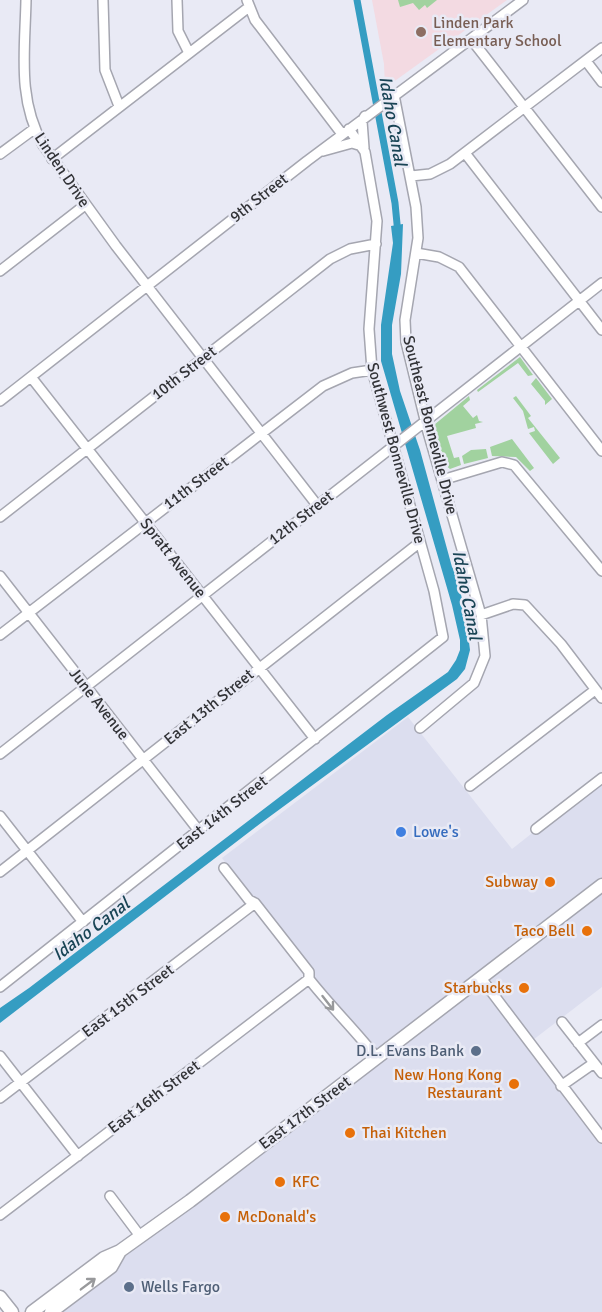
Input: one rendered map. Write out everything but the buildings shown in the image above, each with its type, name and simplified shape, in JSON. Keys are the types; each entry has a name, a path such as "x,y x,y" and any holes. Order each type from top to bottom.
{"main road":[{"name":"East 17th Street","path":"32,1312 104,1258 120,1251 602,885"},
{"name":"East 17th Street","path":"51,1312 111,1267 120,1251"},
{"path":"0,1297 12,1312"}],"street":[{"name":"Linden Drive","path":"26,0 22,62 25,93 34,129 85,205 317,505"},
{"path":"104,0 105,70 119,106"},
{"path":"177,0 178,31 189,53"},
{"name":"9th Street","path":"0,401 345,131 524,0"},
{"path":"52,159 189,53 248,4"},
{"name":"Southwest Bonneville Drive","path":"248,4 266,34 345,131 363,148 377,221 369,329 372,370 396,443 419,543 434,591 443,637"},
{"path":"471,39 602,207"},
{"path":"411,176 430,174 465,153 602,48"},
{"path":"586,61 602,82"},
{"name":"Southeast Bonneville Drive","path":"394,94 416,207 416,253 405,332 426,421 481,615 485,656 477,678 465,693 420,728"},
{"path":"318,152 352,143 363,148 362,121 365,116"},
{"path":"0,154 34,129"},
{"path":"465,153 602,330"},
{"path":"0,271 85,205"},
{"name":"10th Street","path":"0,517 330,259 350,249 376,244"},
{"path":"416,253 439,257 459,267 602,451"},
{"name":"12th Street","path":"0,754 602,283"},
{"name":"11th Street","path":"0,635 323,386 352,373 372,370"},
{"name":"Spratt Avenue","path":"31,377 315,739"},
{"path":"442,480 502,462 514,465 602,571"},
{"name":"East 13th Street","path":"0,872 419,543"},
{"name":"June Avenue","path":"0,576 200,831"},
{"path":"481,615 513,604 525,605 561,644 602,699"},
{"name":"East 14th Street","path":"0,987 443,637"},
{"path":"470,786 595,690"},
{"path":"536,829 602,778"},
{"path":"0,816 83,922"},
{"path":"224,868 249,900 255,903 309,972 309,979 338,1016 351,1024 377,1058"},
{"name":"East 15th Street","path":"0,1098 255,903"},
{"path":"482,978 602,1138"},
{"name":"East 16th Street","path":"0,1215 309,979"},
{"path":"562,1022 602,1073"},
{"path":"578,1043 602,1025"},
{"path":"0,1056 78,1156"},
{"path":"561,1086 594,1063"},
{"path":"110,1196 140,1236"}],"shaded area":[{"name":"Linden Park Elementary School","path":"372,0 507,0 385,88 384,64"},
{"path":"408,717 512,849 602,778 602,987 529,1043 602,1138 602,1312 40,1312 377,1058 309,979 222,858"}],"green space":[{"path":"398,0 437,0 427,8 425,5 419,10 413,3 400,7"},
{"path":"520,357 533,375 528,376 518,363 478,392 477,390"},
{"path":"536,378 552,399 545,405 545,401 531,384"},
{"path":"469,396 470,400 463,406 473,418 477,415 479,421 483,422 475,424 476,428 447,436 454,458 459,457 461,465 450,469 445,465 434,425"},
{"path":"516,396 531,416 528,418 560,458 553,464 529,433 535,431 534,427 528,429 523,411 513,398"},
{"path":"512,439 534,468 530,471 516,457 492,456 490,447"},
{"path":"486,449 488,458 464,464 462,456 471,450"}],"water":[{"name":"Idaho Canal","path":"403,224 401,274 392,325 392,354 400,391 420,450 465,611 470,650 465,669 457,679 261,823 0,1023 0,1008 387,715 448,672 456,660 460,650 460,640 452,605 381,361 381,325 393,243 391,226"}],"waterway":[{"name":"Idaho Canal","path":"357,0 395,203 398,234"}],"place":[{"name":"Linden Park Elementary School","path":"421,32"},
{"name":"Lowe's","path":"401,832"},
{"name":"Subway","path":"550,882"},
{"name":"Taco Bell","path":"587,931"},
{"name":"Starbucks","path":"524,988"},
{"name":"D.L. Evans Bank","path":"476,1051"},
{"name":"New Hong Kong Restaurant","path":"514,1084"},
{"name":"Thai Kitchen","path":"350,1133"},
{"name":"KFC","path":"280,1182"},
{"name":"McDonald's","path":"225,1217"},
{"name":"Wells Fargo","path":"129,1287"}]}
